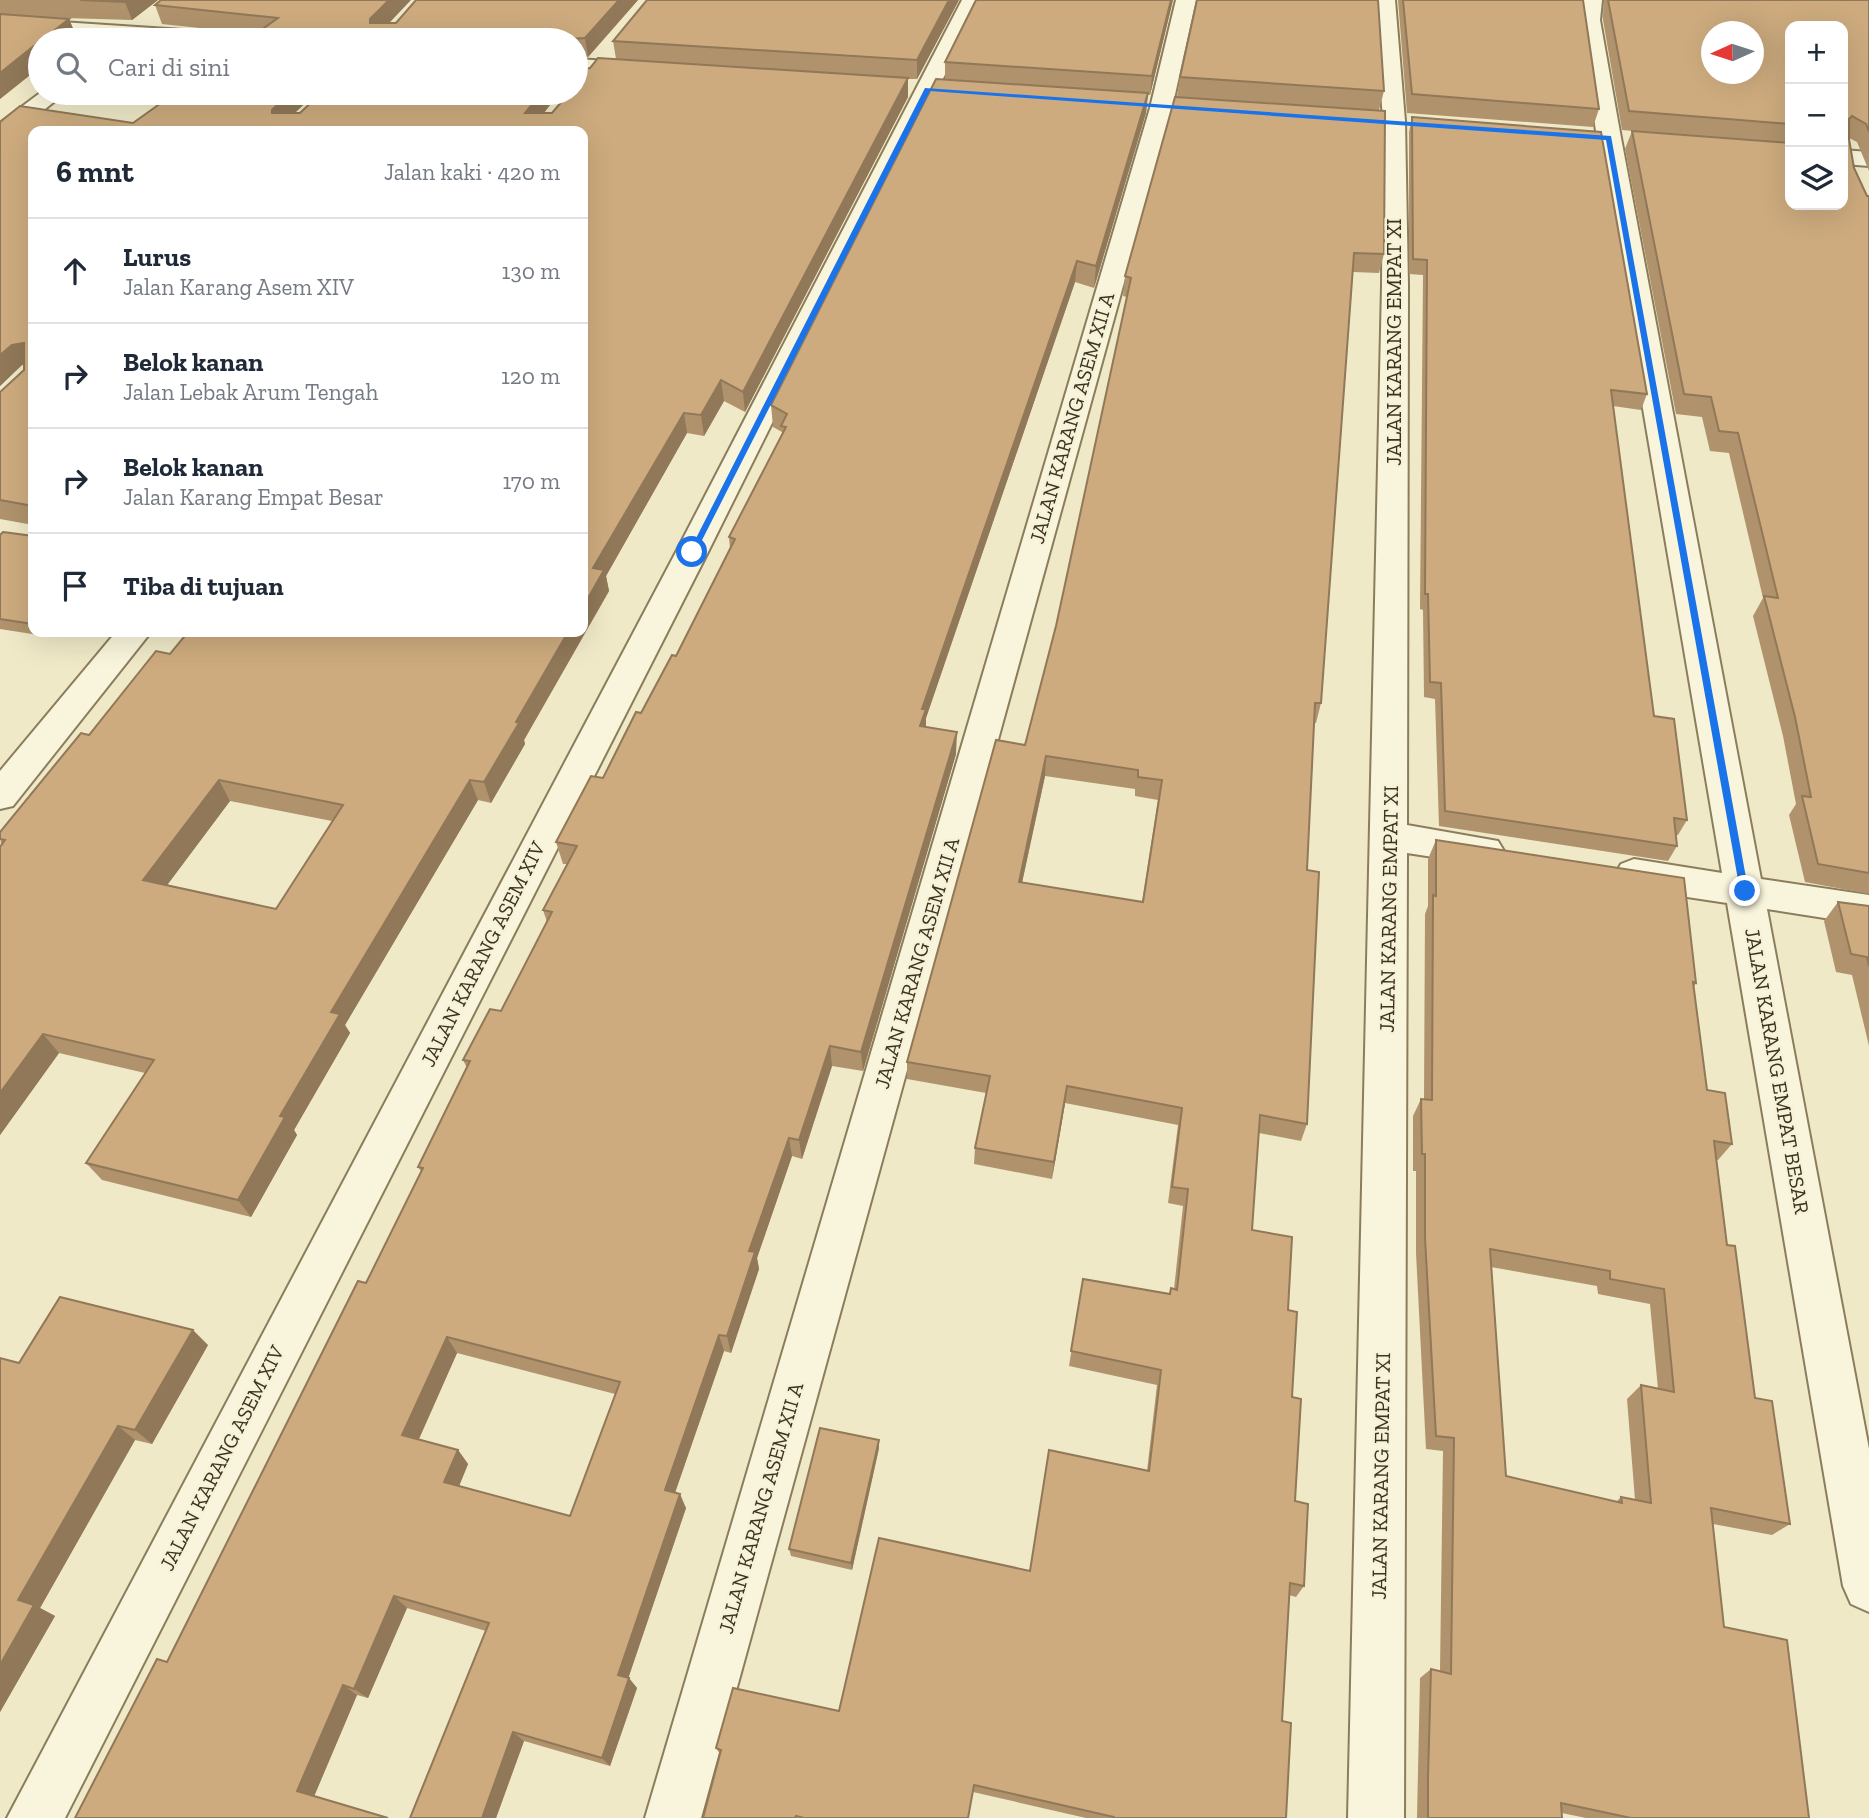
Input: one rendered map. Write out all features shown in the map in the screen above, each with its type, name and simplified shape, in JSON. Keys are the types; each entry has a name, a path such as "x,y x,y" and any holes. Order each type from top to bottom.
{"street":[{"name":"JALAN KARANG ASEM XIV","path":"35,1818 692,552 972,0"},
{"name":"JALAN KARANG ASEM XII A","path":"673,1818 1161,108 1186,0"},
{"name":"JALAN KARANG EMPAT XI","path":"1376,1818 1390,836 1393,122 1385,0"},
{"name":"JALAN KARANG EMPAT BESAR","path":"1591,8 1610,138 1869,1586"},
{"path":"140,28 156,15"},
{"path":"0,24 40,28"},
{"path":"588,64 610,50"},
{"path":"588,66 663,72"},
{"path":"0,134 38,105"},
{"path":"1851,154 1859,183"},
{"path":"0,796 130,637"},
{"path":"1390,836 1513,855"},
{"path":"1595,868 1869,910"}],"building":[{"path":"80,0 127,0 125,2"},
{"path":"161,0 389,0 370,19 370,23 396,23 416,0 619,0 588,35 588,28 264,28 278,18 155,5"},
{"path":"647,0 949,0 917,60 613,41"},
{"path":"976,0 1171,0 1152,76 945,62"},
{"path":"1197,0 1378,0 1384,91 1180,77"},
{"path":"1403,0 1583,0 1599,109 1412,94"},
{"path":"1608,0 1869,0 1869,132 1866,124 1852,116 1849,119 1849,139 1854,168 1869,196 1869,873 1818,864 1802,796 1811,797 1795,717 1764,596 1778,598 1738,433 1719,431 1711,397 1684,394 1632,131 1785,143 1785,210 1848,210 1848,21 1785,21 1785,124 1629,111"},
{"path":"0,14 69,19 57,28 28,28 28,51 0,73"},
{"path":"598,58 908,78 743,392 721,380 701,415 684,413 593,568 604,570 588,598 588,126 28,126 28,505 0,500 0,392 24,370 24,343 12,345 0,355 0,122 20,106 133,123 158,105 277,105 272,113 300,113 308,105 531,105 525,113 552,113 559,105 588,105 590,68"},
{"path":"936,79 1148,93 1096,266 1077,261 922,709 926,709 920,726 957,732 861,1052 830,1046 799,1140 789,1138 749,1251 755,1252 727,1336 719,1335 665,1490 680,1494 618,1675 629,1678 602,1758 513,1732 482,1818 410,1818 489,1623 394,1596 354,1689 343,1685 297,1791 388,1818 75,1818 157,1659 167,1662 358,1281 366,1283 423,1168 418,1167 470,1061 463,1060 490,1009 501,1011 552,912 543,910 577,846 556,842 591,776 603,778 636,712 641,713 672,655 676,656 735,539 729,537 786,427 781,426 787,414 771,405","holes":["447,1337 620,1382 570,1516 444,1482 458,1450 402,1435"]},
{"path":"1175,97 1385,111 1384,254 1354,253 1321,703 1315,703 1307,870 1319,872 1307,1124 1260,1115 1252,1230 1292,1237 1288,1310 1297,1312 1292,1397 1301,1399 1295,1501 1308,1504 1304,1586 1290,1583 1282,1721 1291,1723 1286,1818 1114,1818 974,1785 968,1818 703,1818 721,1750 716,1748 733,1688 839,1711 879,1538 1030,1571 1049,1450 1149,1471 1161,1370 1071,1351 1083,1279 1170,1294 1171,1288 1177,1290 1188,1189 1172,1187 1182,1108 1067,1086 1054,1162 975,1148 990,1076 907,1062 996,740 1025,745 1056,626 1131,278 1125,276","holes":["1046,756 1138,770 1138,777 1162,780 1143,902 1019,882"]},
{"path":"1412,117 1601,132 1647,394 1611,390 1654,716 1674,719 1687,820 1674,818 1677,846 1445,811 1441,683 1430,682 1428,594 1425,594 1427,260 1413,259"},
{"path":"3,532 28,535 28,623 0,619 0,535"},
{"path":"184,637 565,637 484,782 470,780 331,1012 340,1014 280,1116 285,1117 238,1200 86,1163 154,1060 43,1034 0,1093 0,847 5,840 0,839 0,832 81,733 89,735 156,651 170,654","holes":["219,780 343,805 276,909 143,880"]},
{"path":"1436,840 1684,878 1696,983 1693,982 1707,1090 1725,1093 1732,1144 1714,1141 1727,1245 1735,1246 1755,1398 1772,1401 1790,1524 1711,1508 1724,1627 1787,1640 1809,1818 1631,1818 1561,1803 1562,1818 1428,1818 1431,1669 1451,1674 1454,1438 1436,1436 1425,1238 1425,1154 1422,1154 1421,1099 1432,1100 1433,895 1436,896","holes":["1490,1249 1610,1271 1610,1279 1664,1289 1674,1392 1641,1385 1651,1503 1621,1497 1622,1503 1506,1476"]},
{"path":"1838,902 1869,906 1869,966 1867,957 1851,954"},
{"path":"60,1297 193,1330 135,1430 118,1426 18,1600 34,1605 0,1665 0,1358 19,1363"},
{"path":"820,1428 879,1440 851,1563 789,1549"}],"waterway":[{"path":"1593,0 1785,27"}],"route":[{"path":"692,552 927,89 1161,108 1394,121 1609,138 1745,891"}]}
